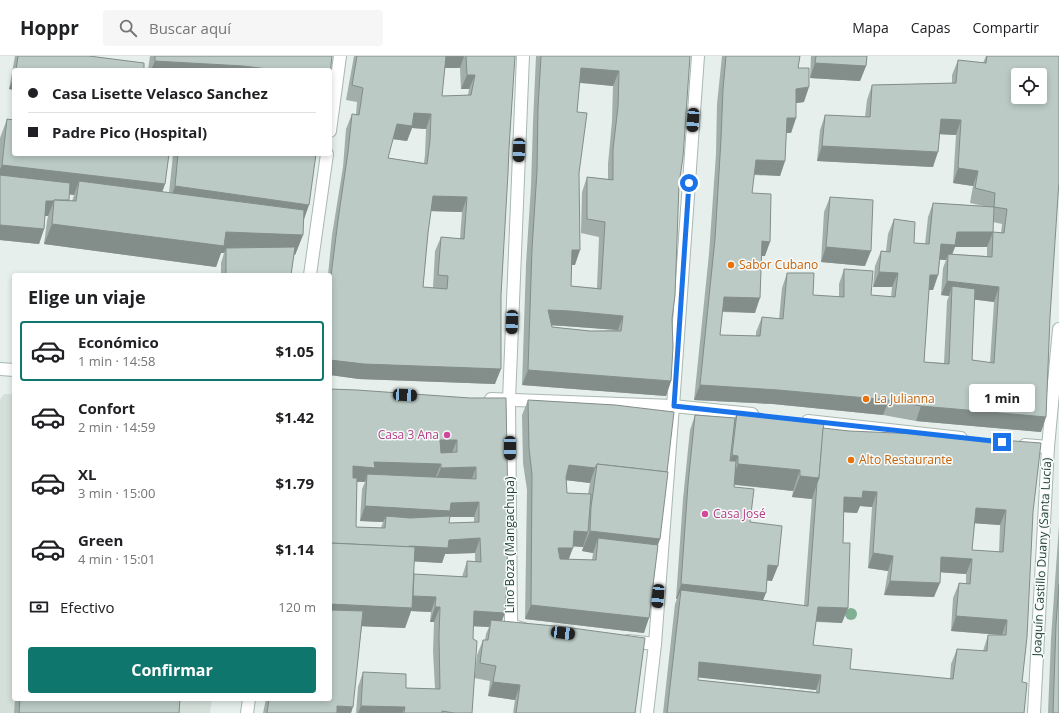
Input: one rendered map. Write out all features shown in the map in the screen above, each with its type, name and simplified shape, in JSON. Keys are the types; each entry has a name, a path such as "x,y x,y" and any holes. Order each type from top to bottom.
{"street":[{"path":"332,116 340,56"},
{"name":"Lino Boza (Mangachupa)","path":"523,56 509,400 510,621 513,626 517,628 532,630"},
{"path":"647,713 655,644 674,406 698,56"},
{"path":"310,273 327,156"},
{"name":"Joaquín Castillo Duany (Santa Lucía)","path":"1034,713 1048,447 1059,329"},
{"path":"0,369 12,370"},
{"path":"478,399 674,406 767,416"},
{"path":"798,420 970,439"},
{"path":"1017,444 1048,447"},
{"path":"616,640 655,644"},
{"path":"247,713 249,701"}],"shaded area":[{"path":"4,394 12,394 12,701 212,701 210,713 0,713 0,400"}],"building":[{"path":"18,56 89,56 144,63 144,68 16,68"},
{"path":"155,56 332,56 331,68 260,68 155,61"},
{"path":"357,56 446,56 442,96 471,95 475,75 467,75 466,56 515,56 501,295 501,369 364,364 332,360 331,273 352,114 359,115 363,88 352,85","holes":["414,113 431,114 427,164 388,158 397,124 412,126","433,196 467,197 464,239 441,237 438,275 448,276 447,289 423,287"]},
{"path":"541,56 690,56 683,157 679,184 675,295 672,319 673,347 671,381 528,370 532,249 537,171","holes":["581,68 619,71 618,107 613,149 613,180 587,177 587,219 605,222 601,289 571,286 572,250 580,250 579,173 587,113 577,112","548,310 623,316 621,331 590,331 552,327"]},
{"path":"726,56 800,56 798,68 809,68 809,87 796,89 796,118 787,118 785,161 756,160 752,193 771,194 770,242 762,241 760,298 724,297 720,335 760,336 762,317 783,319 787,273 814,273 813,295 844,297 844,269 873,271 871,295 895,297 898,273 879,272 881,251 890,252 894,219 915,222 914,243 929,244 933,203 994,207 995,193 975,188 978,171 958,168 961,120 941,119 938,152 822,146 825,115 870,117 872,85 956,83 958,60 986,63 987,56 1059,56 1059,181 1050,317 1046,417 921,406 889,400 700,385 715,239","holes":["994,207 1007,209 1004,233 993,232","957,232 993,232 992,257 948,254 947,281 999,287 994,363 972,360 975,289 952,286 949,364 924,362 930,275 938,275 941,244 955,245"]},
{"path":"816,56 867,56 866,66 815,63"},
{"path":"7,119 12,120 12,156 169,156 165,184 2,165"},
{"path":"178,156 316,156 309,205 175,186"},
{"path":"0,175 70,183 69,200 46,201 44,229 0,225"},
{"path":"79,181 304,210 303,235 226,232 224,246 52,224 54,200 76,201"},
{"path":"830,197 873,200 871,251 826,247"},
{"path":"295,247 291,273 226,273 226,248"},
{"path":"332,389 470,398 506,398 508,510 505,613 474,611 473,639 477,641 472,713 442,711 442,713 404,713 405,707 361,706 363,672 406,674 406,688 440,689 440,607 435,607 436,597 413,596 414,574 467,577 467,561 481,562 480,538 449,540 448,548 332,543","holes":["440,440 457,440 457,452 441,453","374,462 441,464 441,468 476,467 476,479 367,474 365,506 450,511 451,503 479,502 479,522 449,523 450,516 410,518 386,516 385,528 356,527 357,478 353,478 353,466 375,468"]},
{"path":"528,400 615,405 674,412 667,472 597,464 595,468 569,465 566,477 567,493 591,494 588,532 574,531 573,548 558,548 560,559 596,560 598,538 658,545 649,618 531,605 532,475 529,448"},
{"path":"737,412 824,422 819,478 800,476 800,470 738,464 738,456 732,455"},
{"path":"695,415 735,418 730,461 736,461 734,487 754,489 750,522 782,526 778,566 768,565 766,593 681,584 688,484"},
{"path":"823,428 849,431 920,434 1041,443 1033,512 1027,637 1022,682 1027,683 1024,713 667,713 681,590 808,606 817,483 819,478","holes":["863,491 877,492 873,553 893,556 890,581 940,583 941,557 972,559 970,584 959,583 956,616 1007,620 1006,635 988,635 987,651 957,649 953,679 850,669 852,649 813,645 818,607 848,608 850,543 843,543 844,497 862,498","976,508 1006,510 1003,552 972,550","699,662 821,675 819,693 698,680"]},
{"path":"597,464 668,472 660,539 590,531 591,507"},
{"path":"332,543 415,547 412,608 332,604"},
{"path":"1059,584 1059,713 1053,713 1056,624"},
{"path":"332,610 363,611 353,707 337,706 337,713 267,713 269,701 332,701"},
{"path":"491,620 565,627 645,638 635,713 516,713 520,685 493,682 496,666 480,663 483,640 488,640"},
{"path":"20,701 180,701 179,713 19,713"}],"place":[{"name":"Sabor Cubano","path":"731,265"},
{"name":"La Julianna","path":"866,399"},
{"name":"Casa 3 Ana","path":"447,435"},
{"name":"Alto Restaurante","path":"851,460"},
{"name":"Casa José","path":"705,514"}],"route":[{"path":"689,183 674,406 1002,442"}]}
